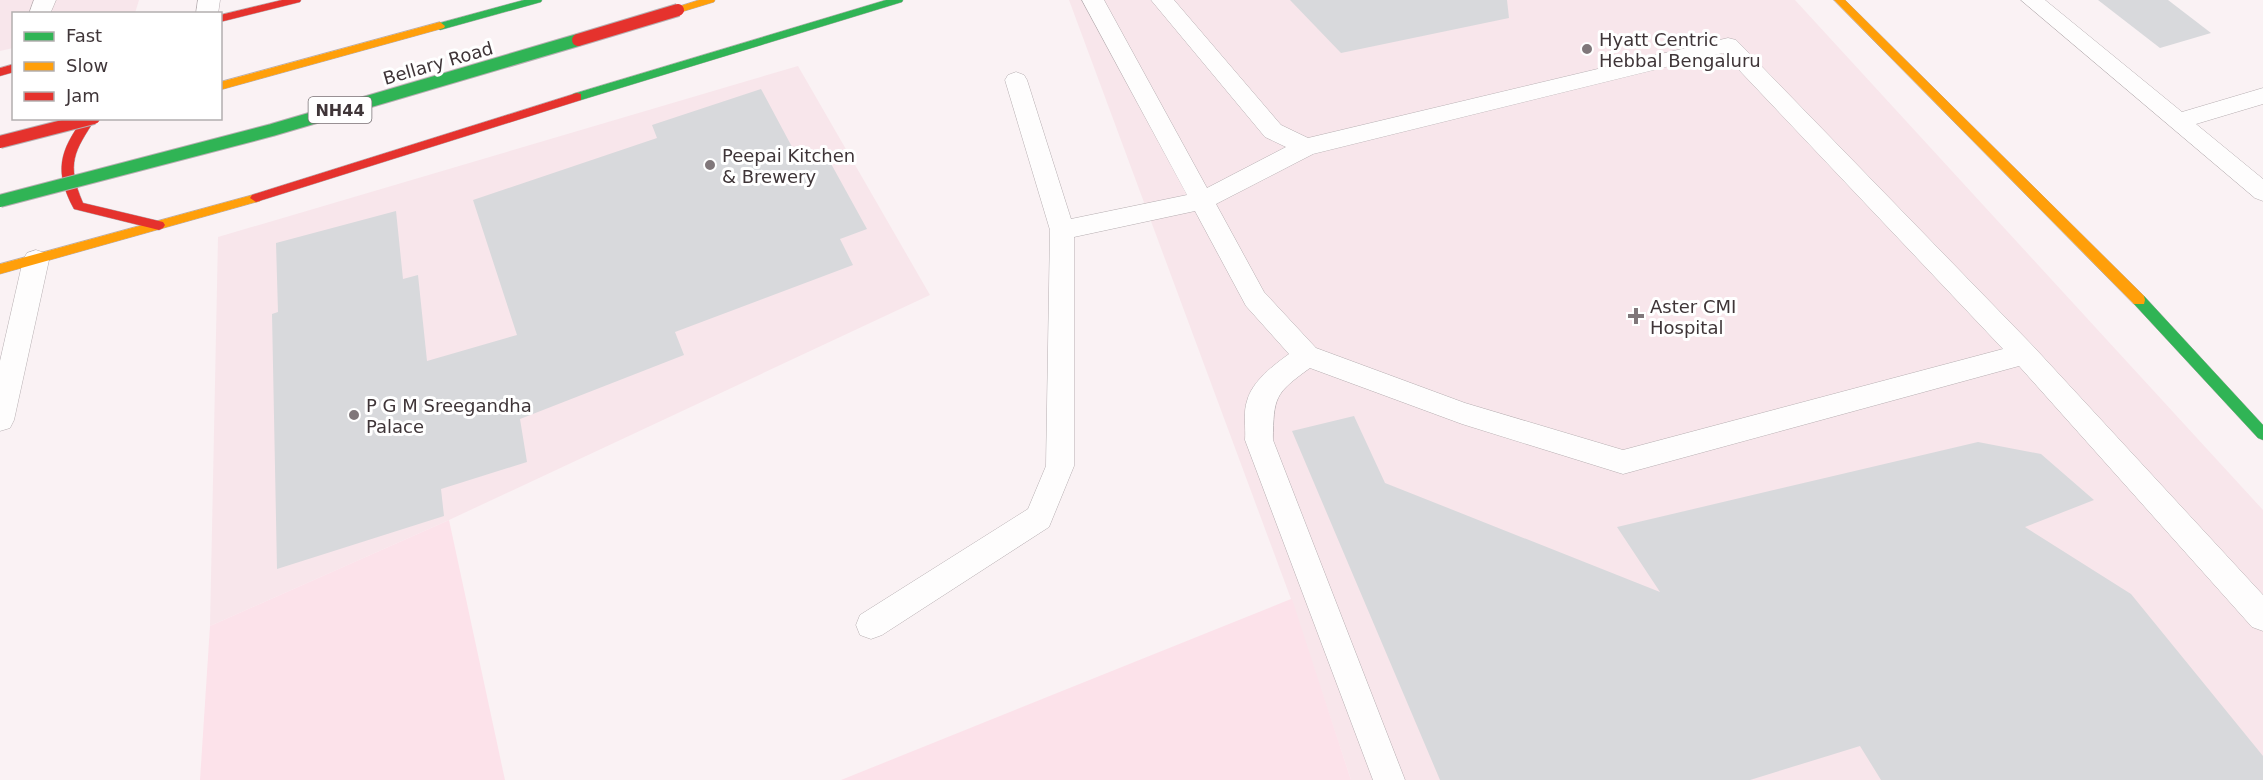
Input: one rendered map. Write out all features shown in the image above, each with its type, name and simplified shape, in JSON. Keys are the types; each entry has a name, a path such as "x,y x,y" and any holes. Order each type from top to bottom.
{"main road":[{"name":"Bellary Road","path":"222,86 537,0"},
{"name":"Bellary Road","path":"0,201 272,130 710,0"},
{"path":"0,269 219,210 635,79 898,0"},
{"path":"1839,0 2113,272 2263,434"},
{"path":"222,19 289,2"},
{"path":"222,33 289,2"},
{"path":"0,142 85,120"},
{"path":"91,120 67,147 65,176 78,206 161,225"}],"lane":[{"path":"1093,0 1255,299 1307,356 1462,413 1623,462 2024,354"},
{"path":"1162,0 1272,131 1306,147"},
{"path":"2032,0 2263,192"},
{"path":"1062,230 1202,201 1306,147 1728,45 2024,354 2263,617"},
{"path":"871,625 1039,518 1060,466 1062,230 1016,80"},
{"path":"2180,121 2263,96"},
{"path":"0,420 36,260"},
{"path":"1307,356 1279,375 1260,401 1259,440 1389,780"}],"shaded area":[{"path":"0,0 139,0 135,12 12,12 12,48 0,51"},
{"name":"Aster CMI Hospital","path":"1069,0 1795,0 2263,510 2263,780 1351,780 1291,599"},
{"path":"798,66 930,295 449,520 210,626 218,237"},
{"path":"449,520 505,780 200,780 210,626"},
{"path":"1291,599 1351,780 841,780"}],"building":[{"path":"1290,0 1507,0 1509,18 1341,53"},
{"path":"2098,0 2168,0 2211,33 2160,48"},
{"path":"761,89 799,160 824,151 867,229 840,239 853,265 675,332 684,355 520,419 527,462 441,489 444,516 277,569 272,314 278,312 276,243 396,211 403,279 418,275 427,361 517,335 473,200 657,138 652,125"},
{"path":"1354,416 1385,483 1660,592 1617,527 1978,442 2041,454 2094,500 2025,527 2131,594 2263,756 2263,780 1881,780 1860,746 1750,780 1440,780 1292,431"}],"traffic: fast":[{"path":"440,26 537,0"},
{"path":"577,97 898,0"},
{"path":"0,201 272,130 578,40"},
{"path":"2139,300 2263,434"}],"traffic: slow":[{"path":"678,10 710,0"},
{"path":"1839,0 2139,300"},
{"path":"222,85 440,26"},
{"path":"0,269 256,198"}],"traffic: jam":[{"path":"222,18 296,0"},
{"path":"578,40 678,10"},
{"path":"0,72 12,69"},
{"path":"256,198 577,97"},
{"path":"0,142 86,120"},
{"path":"90,120 75,141 67,160 68,180 78,206 159,225"}],"place":[{"name":"Hyatt Centric Hebbal Bengaluru","path":"1587,49"},
{"name":"Peepai Kitchen & Brewery","path":"710,165"},
{"name":"Aster CMI Hospital","path":"1636,316"},
{"name":"P G M Sreegandha Palace","path":"354,415"}]}
